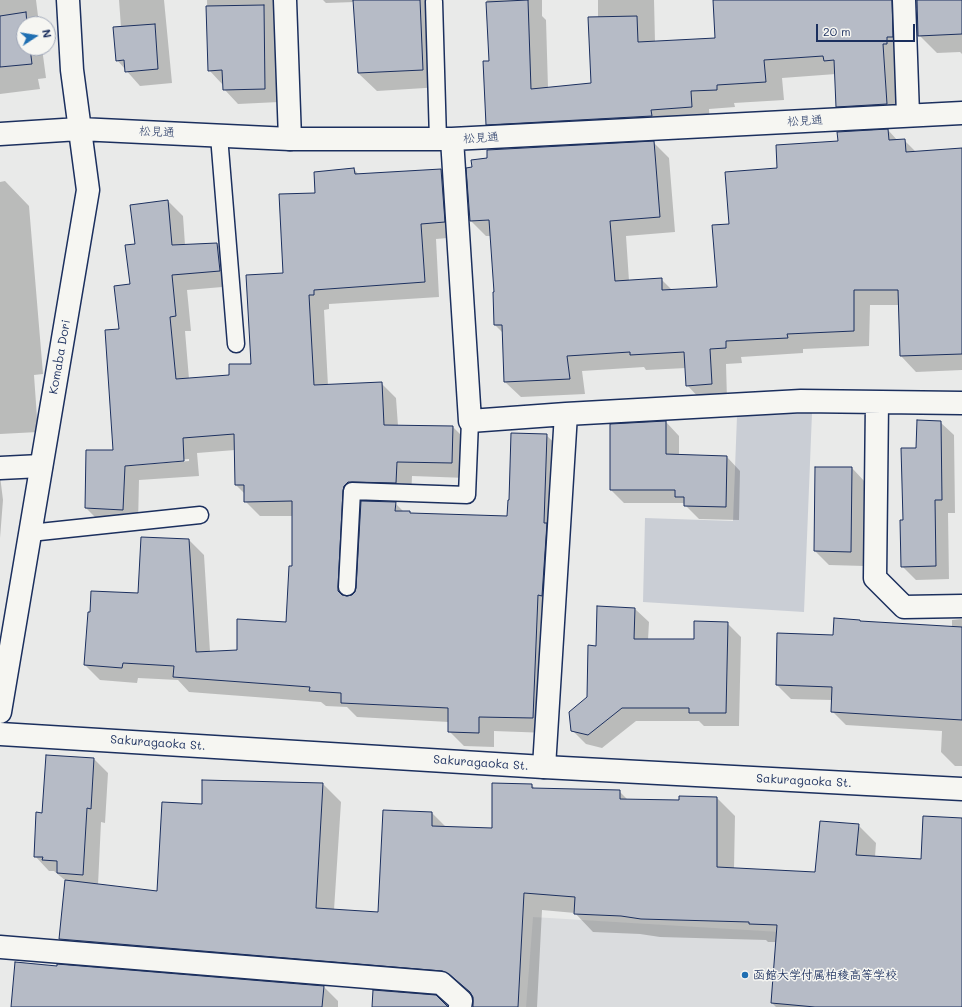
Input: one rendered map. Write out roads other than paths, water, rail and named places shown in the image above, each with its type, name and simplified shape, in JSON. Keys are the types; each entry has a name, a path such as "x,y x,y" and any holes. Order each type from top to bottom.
{"street":[{"name":"Komaba Dori","path":"0,712 88,190 72,70 68,0"},
{"path":"285,0 290,139"},
{"path":"904,0 908,115"},
{"name":"松見通","path":"0,134 79,129 290,139 445,139 908,115 962,114"},
{"path":"445,139 470,421 801,401 962,403"},
{"path":"878,402 875,578 904,607 962,606"},
{"path":"544,767 566,414"},
{"path":"0,468 41,466"},
{"name":"Sakuragaoka St.","path":"0,734 544,767 962,789"},
{"path":"0,947 440,983 460,1001 460,1007"}],"lane":[{"path":"434,2 445,139"},
{"path":"219,136 236,344"},
{"path":"347,587 352,491 467,495 470,421"},
{"path":"30,533 200,515"}],"place":[{"name":"函館大学付属柏稜高等学校","path":"745,975"}]}
